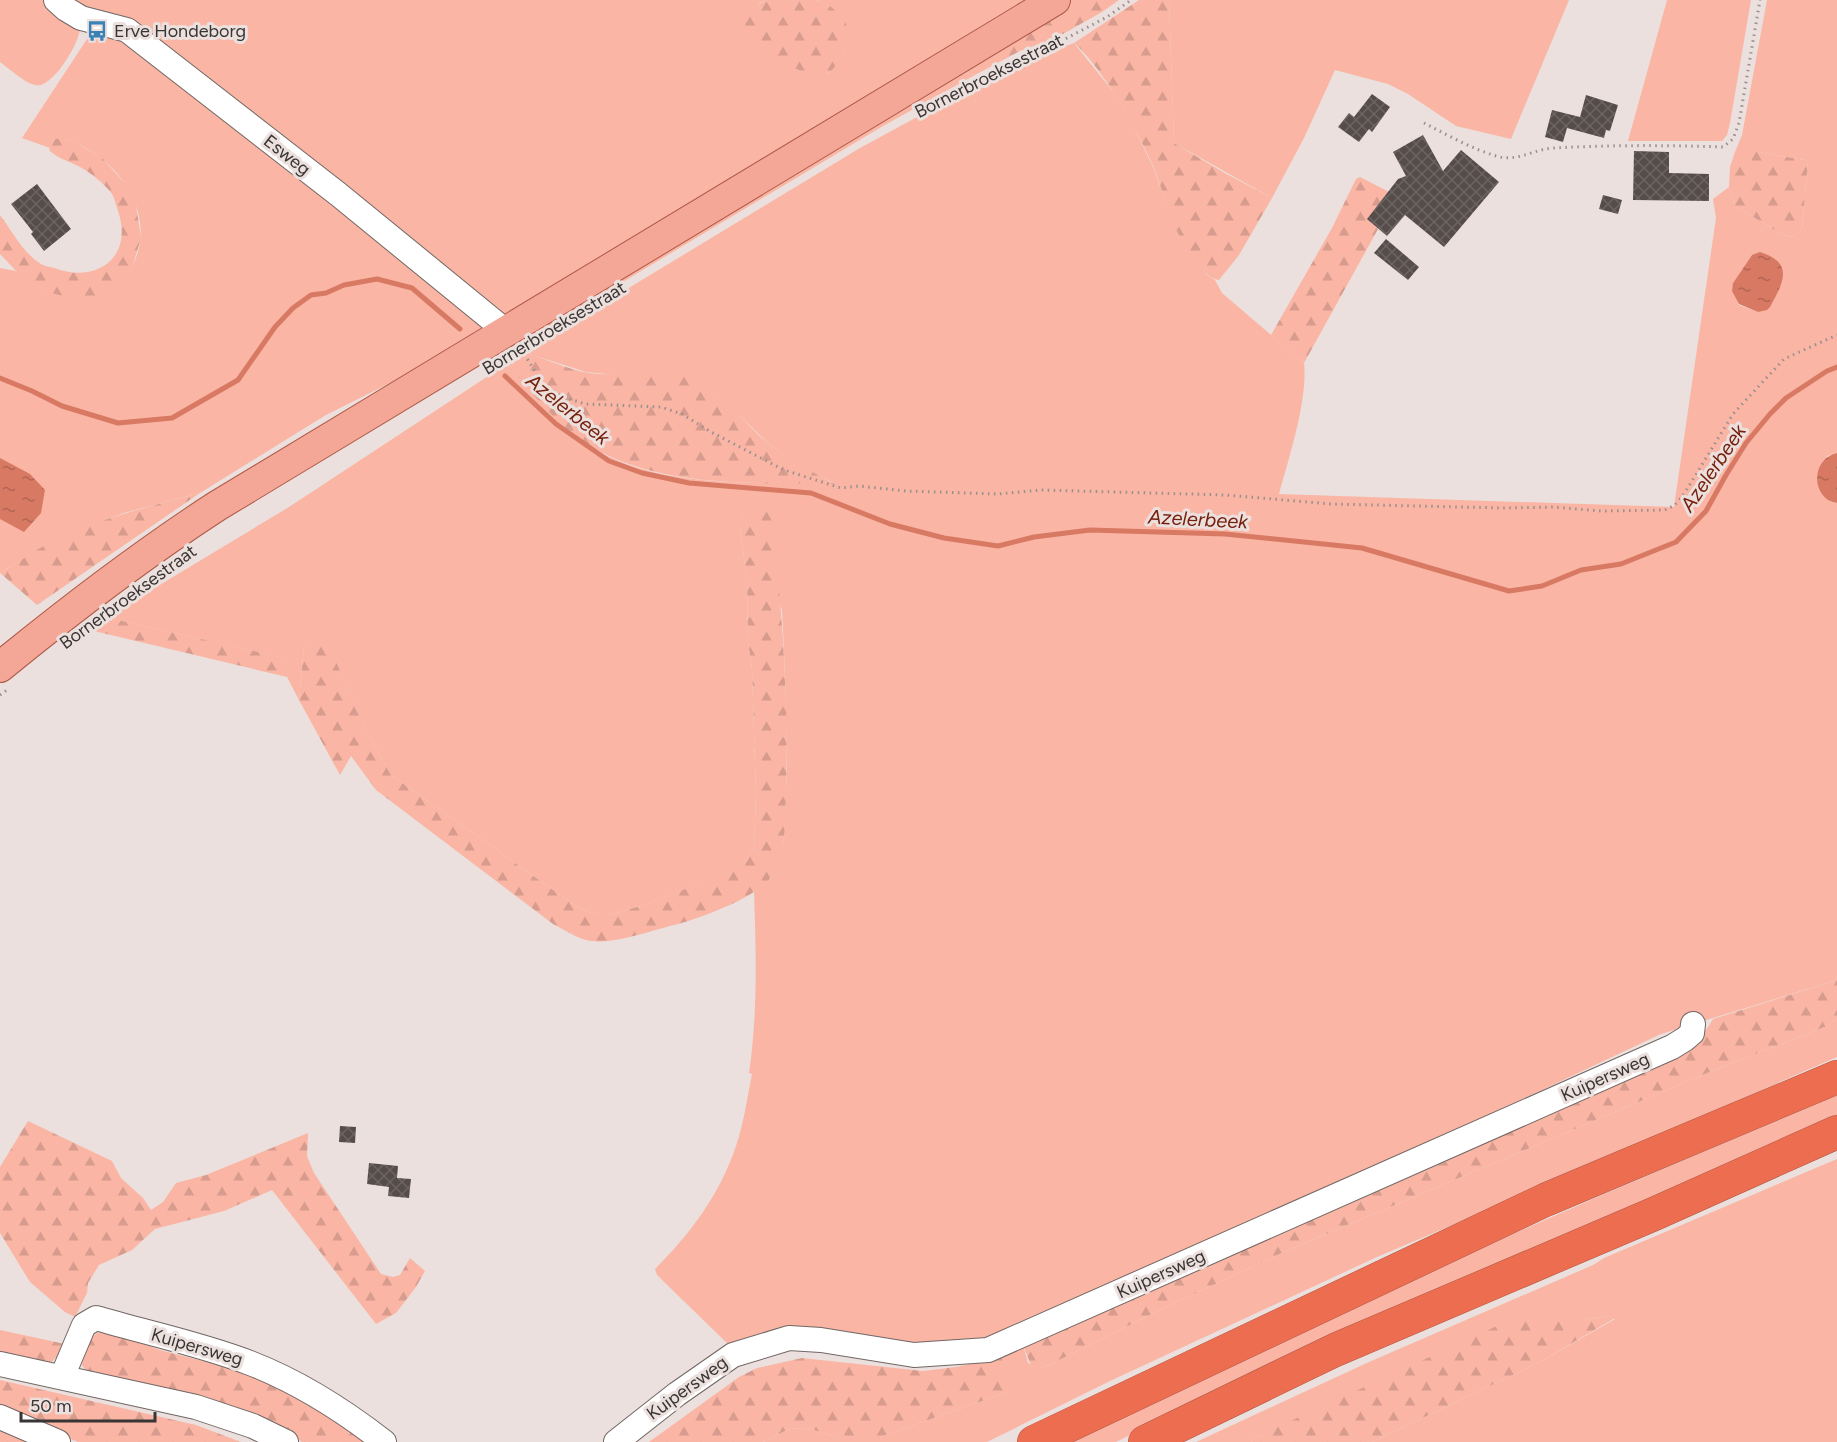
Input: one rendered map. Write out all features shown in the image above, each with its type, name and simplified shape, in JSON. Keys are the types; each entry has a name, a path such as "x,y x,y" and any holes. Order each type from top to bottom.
{"highway":[{"path":"1035,1442 1545,1200 1837,1077"},
{"path":"1145,1442 1335,1350 1654,1214 1837,1132"}],"main road":[{"name":"Bornerbroeksestraat","path":"4,678 66,613 150,550 217,506 514,340 820,140 1055,0"}],"street":[{"name":"Esweg","path":"56,0 81,18 127,30 149,46 338,194 514,340"},
{"name":"Kuipersweg","path":"616,1442 677,1394 733,1355 789,1338 821,1340 914,1355 988,1350 1672,1047 1685,1040 1692,1032 1693,1024"},
{"name":"Kuipersweg","path":"62,1377 84,1325 96,1318 251,1363 304,1388 356,1420 384,1442"},
{"path":"0,1364 196,1407 253,1426 286,1442"},
{"path":"0,1417 58,1442"}],"path":[{"path":"1424,123 1474,148 1502,157 1525,157 1549,148 1642,145 1723,147 1733,139 1739,123 1760,0"},
{"name":"Bornerbroeksestraat","path":"950,93 1007,63 1048,48 1107,17 1129,1"},
{"path":"514,340 543,384 561,396 585,405 661,407 682,414 711,432 784,470 841,488 860,486 906,491 998,494 1041,490 1226,495 1331,504 1554,507 1601,511 1649,511 1665,510 1675,505 1733,414 1784,359 1837,335"},
{"path":"0,695 4,678"}],"green space":[{"path":"0,0 49,0 80,27 71,53 57,73 42,85 26,81 0,62"},
{"path":"64,0 768,0 759,3 768,51 814,75 830,72 844,53 828,5 818,0 1029,0 519,312 502,316 363,205"},
{"path":"768,0 816,0 829,6 843,18 847,25 848,42 841,58 830,72 812,75 794,68 761,46 744,31 740,24 745,15 755,6"},
{"path":"1071,0 1119,0 1054,39 1020,51 975,75 953,70"},
{"path":"1139,0 1169,0 1174,143 1272,198 1239,255 1219,280 1212,278 1197,264 1183,243 1170,216 1154,168 1126,113 1097,69 1074,43"},
{"path":"1169,0 1569,0 1511,139 1456,126 1408,94 1388,84 1335,70 1304,138 1272,198 1174,143"},
{"path":"1667,0 1751,0 1730,123 1727,135 1722,141 1628,141"},
{"path":"1767,0 1837,0 1837,453 1827,456 1831,502 1837,503 1837,980 1661,1034 1425,1145 1115,1281 1006,1336 940,1352 795,1326 763,1333 729,1345 657,1275 655,1269 681,1241 713,1197 739,1137 752,1074 749,1073 755,1005 754,891 770,879 779,859 784,839 787,767 782,610 744,514 740,519 740,530 747,580 748,642 752,669 756,794 754,848 749,856 732,871 644,905 609,915 598,915 580,909 391,775 365,729 328,644 304,645 299,700 287,677 288,659 109,618 138,598 289,507 508,363 576,437 604,454 635,467 700,480 834,483 799,466 768,443 716,393 616,375 586,372 523,352 860,148 1013,65 1074,43 1115,94 1130,119 1154,169 1171,218 1206,274 1215,280 1222,293 1304,363 1300,411 1279,494 1674,507 1716,218 1713,199 1729,187 1735,206 1783,235 1793,237 1802,229 1808,162 1758,152 1735,152 1742,135","holes":["1752,255 1773,259 1782,270 1758,312 1739,305 1733,283"]},
{"path":"96,32 123,33 482,323 479,336 466,345 326,415 200,493 124,513 79,530 48,544 0,573 0,268 16,271 44,291 129,272 137,255 140,220 135,204 117,173 77,143 54,139 50,148 22,138 87,39"},
{"path":"953,70 975,75 883,126 521,343 515,337"},
{"path":"62,138 102,158 130,189 136,205 141,238 133,265 129,272 98,296 71,298 44,291 19,274 0,254 0,215 29,254 45,266 69,272 84,272 108,263 116,254 121,242 122,228 113,196 91,174 49,150 54,139"},
{"path":"1735,152 1758,152 1808,162 1802,229 1793,237 1783,235 1735,206 1729,187 1730,167"},
{"path":"1360,177 1399,197 1375,226 1378,229 1304,363 1271,335 1332,228 1356,179"},
{"path":"523,352 589,373 667,373 693,379 724,400 769,444 801,466 835,484 700,480 635,466 604,453 575,436 558,421 515,372 508,363"},
{"path":"200,493 37,605 0,573 47,544 84,527"},
{"path":"765,509 772,517 784,655 787,758 783,847 776,868 764,885 741,899 712,912 642,934 607,941 586,940 573,935 553,924 376,790 351,756 340,775 299,700 304,645 328,643 365,729 391,775 580,909 598,915 609,915 644,905 731,871 749,856 754,848 756,794 747,580 740,519 744,514"},
{"path":"109,618 289,659 287,677 94,631"},
{"path":"1837,980 1837,1019 1827,1026 1712,1071 1286,1251 1051,1364 1038,1369 1032,1368 1023,1345 1433,1167 1671,1059 1695,1042 1713,1019"},
{"path":"1837,1019 1837,1057 1575,1173 1377,1257 1110,1381 987,1442 763,1442 789,1429 808,1428 835,1437 880,1437 1005,1393 1005,1352 1023,1345 1028,1363 1038,1369 1051,1364 1286,1251 1712,1071 1827,1026"},
{"path":"1837,1095 1837,1120 1197,1402 1116,1442 1064,1442 1299,1328"},
{"path":"28,1121 112,1161 121,1178 143,1198 151,1210 163,1202 176,1183 206,1175 308,1133 307,1156 314,1173 381,1274 393,1277 400,1275 410,1258 425,1271 396,1313 376,1324 272,1190 224,1211 155,1229 132,1250 99,1265 88,1283 87,1293 75,1317 65,1312 30,1282 0,1233 0,1167"},
{"path":"1837,1159 1837,1442 1372,1442 1540,1362 1615,1319 1605,1316 1585,1320 1530,1320 1258,1436 1251,1442 1196,1442 1369,1362 1593,1265 1604,1258"},
{"path":"1605,1316 1615,1318 1540,1362 1372,1442 1251,1442 1258,1436 1497,1326 1530,1320 1585,1320"},
{"path":"0,1330 65,1344 61,1353 48,1365 0,1356"},
{"path":"108,1331 160,1350 233,1369 301,1396 366,1442 302,1442 281,1428 87,1372 82,1365 86,1341 97,1333"},
{"path":"1005,1352 1005,1393 880,1437 835,1437 808,1428 789,1429 763,1442 649,1442 739,1377 757,1368 802,1358 923,1371 987,1360"},
{"path":"0,1380 196,1425 241,1442 78,1442 0,1410"},
{"path":"0,1431 27,1442 0,1442"}],"water":[{"path":"1760,252 1778,262 1783,275 1779,290 1770,307 1758,312 1739,304 1732,291 1733,283 1752,255"},
{"path":"1837,453 1837,503 1828,500 1822,494 1817,479 1822,463"},
{"path":"0,458 30,474 45,490 41,513 24,532 0,519"}],"building":[{"path":"1372,94 1390,107 1372,132 1369,129 1359,142 1338,127 1349,113 1354,117"},
{"path":"1586,95 1618,105 1610,131 1606,130 1604,138 1567,128 1563,142 1545,137 1552,110 1580,117"},
{"path":"1423,135 1443,171 1461,150 1499,182 1444,247 1405,215 1387,236 1367,219 1398,179 1406,176 1393,152"},
{"path":"1634,151 1669,152 1669,173 1709,174 1709,201 1633,200"},
{"path":"37,184 71,229 44,251 31,234 33,232 11,204"},
{"path":"1603,195 1622,200 1618,214 1599,209"},
{"path":"1386,239 1419,267 1408,280 1374,253"},
{"path":"340,1126 356,1127 355,1143 339,1142"},
{"path":"369,1163 398,1166 397,1178 411,1179 409,1198 388,1196 389,1187 367,1184"}],"waterway":[{"name":"Azelerbeek","path":"0,378 62,406 118,423 172,418 238,380 275,327 293,308 311,295 326,293 344,285 377,279 412,288 460,329"},
{"name":"Azelerbeek","path":"505,376 556,424 609,461 642,473 689,483 811,493 890,524 944,538 998,546 1034,537 1090,530 1225,534 1362,548 1509,591 1542,586 1581,570 1621,564 1676,542 1706,511 1746,443 1770,414 1786,398 1837,367"}],"place":[{"name":"Erve Hondeborg","path":"97,31"}]}
